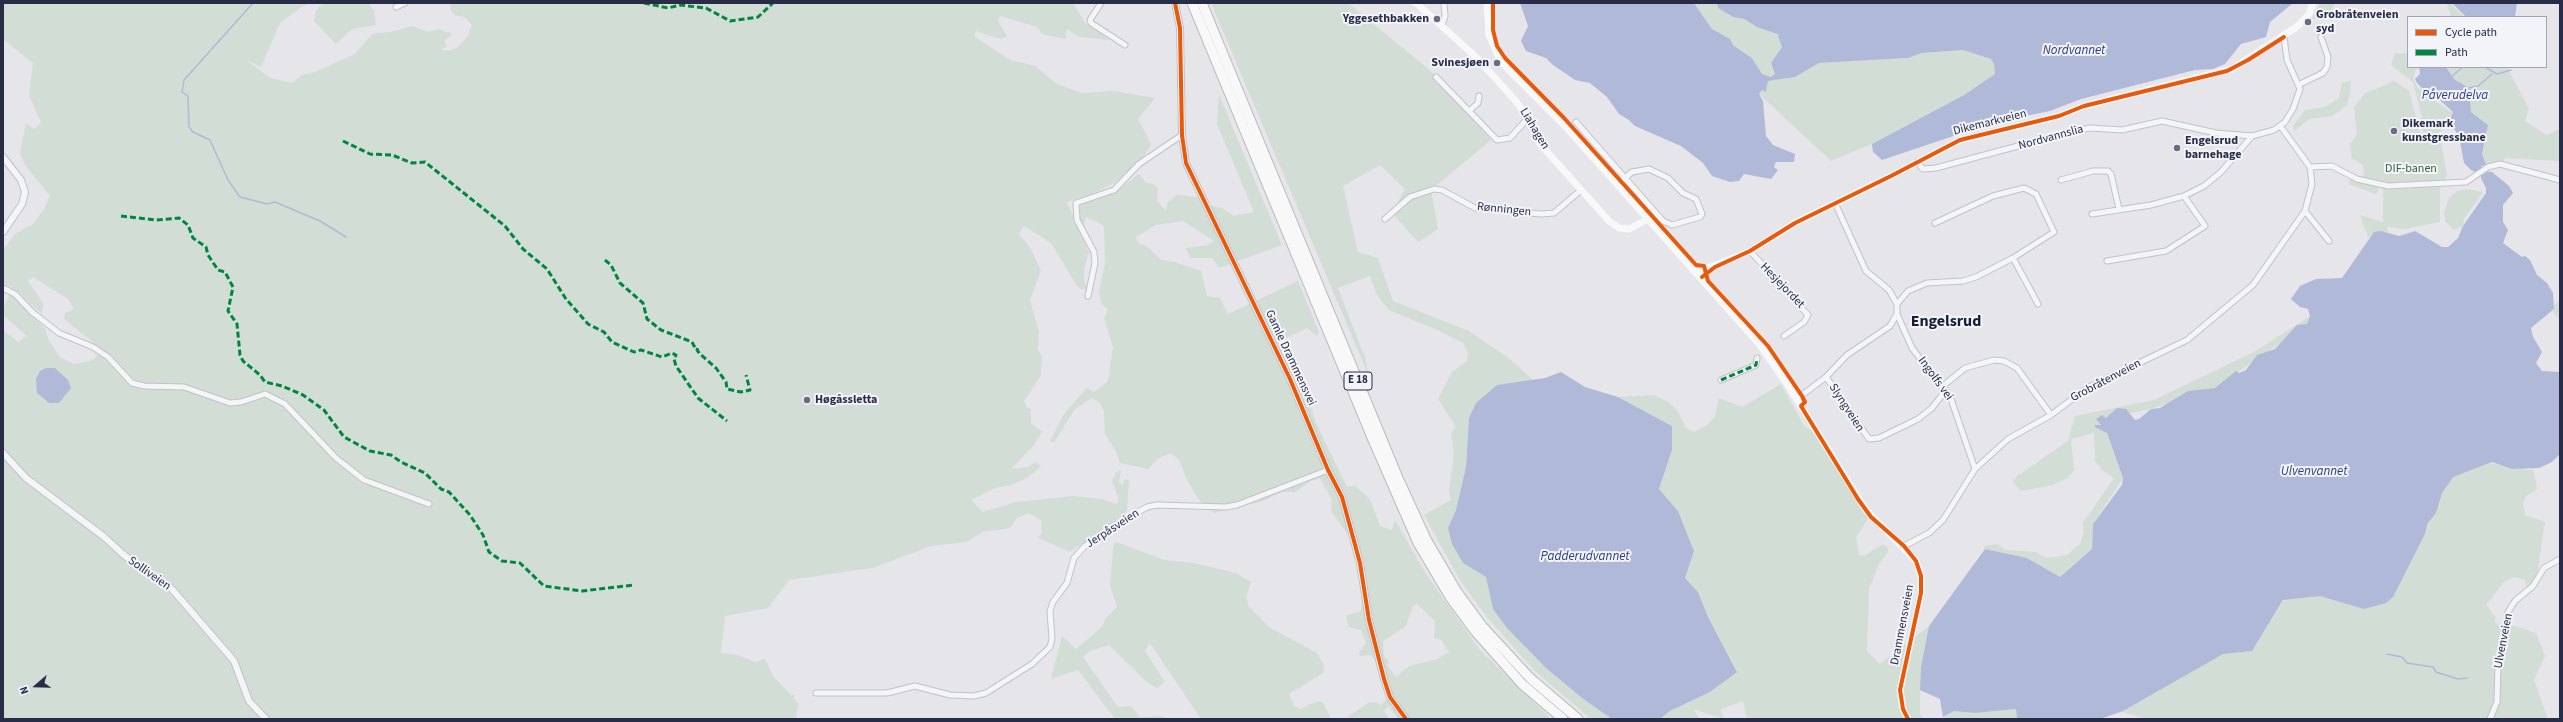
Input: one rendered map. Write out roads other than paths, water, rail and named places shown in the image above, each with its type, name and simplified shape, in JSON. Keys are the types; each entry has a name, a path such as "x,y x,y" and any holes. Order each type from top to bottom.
{"highway":[{"name":"E 18","path":"1192,3 1370,433 1418,543 1450,597 1475,631 1522,684 1563,719"},
{"name":"E 18","path":"1202,3 1392,464 1426,539 1457,592 1482,626 1530,678 1578,719"}],"main road":[{"name":"Liahagen","path":"1416,3 1489,70 1528,118 1540,144 1605,217 1619,228 1633,228 1648,219"},
{"name":"Drammensveien","path":"1488,3 1489,35 1501,62 1565,126 1763,349 1797,399 1866,510 1904,546 1916,561 1922,582 1900,690 1903,709 1908,719"},
{"name":"Dikemarkveien","path":"1698,276 1750,251 1795,222 1951,144 1977,134 2054,118 2084,106 2226,71 2248,60 2284,37 2303,22 2313,3"}],"street":[{"path":"396,7 406,3"},
{"path":"1101,3 1090,20 1091,24 1125,45"},
{"name":"Gamle Drammensvei","path":"1175,3 1180,28 1182,135 1184,154 1190,172 1290,379 1328,470 1343,501 1360,563 1369,620 1384,679 1390,697 1406,719"},
{"path":"1442,26 1445,16 1444,3"},
{"path":"2284,37 2287,60 2300,84 2299,96 2281,127 2310,167 2332,166 2357,179 2388,186 2466,182 2492,166 2505,165 2560,180"},
{"path":"2300,84 2323,73 2327,67 2328,57 2321,37"},
{"path":"1436,77 1495,139 1500,141 1510,138 1528,118"},
{"path":"1469,111 1478,103 1479,96"},
{"name":"Nordvannslia","path":"1917,162 1923,169 1936,168 2074,131 2095,128 2122,130 2162,121 2216,133 2252,136 2281,127"},
{"path":"1576,122 1625,178 1667,224 1672,225 1700,217 1702,214 1696,199 1683,193 1658,172 1643,168 1632,172 1625,178 1618,185"},
{"path":"1088,296 1091,289 1094,258 1078,220 1076,203 1114,190 1139,164 1182,135"},
{"path":"2092,214 2151,205 2184,196 2204,186 2221,172 2252,136"},
{"path":"3,156 21,180 25,192 22,204 3,232"},
{"name":"Grobråtenveien","path":"1904,546 1929,533 1943,520 1975,469 2008,439 2052,415 2087,388 2178,345 2199,332 2253,285 2305,211 2312,184 2310,167"},
{"path":"2061,180 2093,171 2108,172 2112,174 2119,209"},
{"path":"1897,304 1913,288 1927,283 1963,281 1976,277 2013,258 2054,232 2041,202 2033,190 2024,188 1993,196 1935,223"},
{"name":"Rønningen","path":"1385,219 1410,197 1434,189 1442,190 1475,208 1541,214 1554,213 1581,190"},
{"path":"2106,262 2166,250 2205,226 2184,196"},
{"path":"1797,399 1826,377 1847,355 1886,330 1897,314 1897,304 1889,290 1866,271 1835,203"},
{"path":"2305,211 2329,241"},
{"name":"Hesjejordet","path":"1750,251 1808,315 1804,322 1784,336"},
{"path":"2013,258 2038,304"},
{"path":"3,288 15,294 53,329 93,347 108,357 132,383 144,386 184,387 230,403 241,402 265,394 285,404 336,458 364,480 429,504"},
{"name":"Ingolfs vei","path":"1897,314 1912,348 1944,388 1956,409 1975,469"},
{"path":"1721,380 1756,364 1758,358"},
{"name":"Slyngveien","path":"1826,377 1869,439 1879,438 1918,420 1932,408 1944,388 1965,368 1994,360 2004,361 2017,368 2052,415"},
{"name":"Solliveien","path":"3,453 26,478 103,536 125,556 171,588 234,661 249,701 266,719"},
{"name":"Jerpåsveien","path":"816,693 887,693 915,686 950,695 974,696 986,693 1032,664 1050,647 1052,639 1050,611 1053,602 1067,583 1074,558 1085,546 1110,528 1147,507 1237,505 1328,470"},
{"name":"Ulvenveien","path":"2490,719 2497,702 2498,664 2505,640 2508,612 2515,601 2532,586 2544,568 2560,559"}],"water":[{"name":"Nordvannet","path":"1520,3 1694,3 1712,29 1730,39 1733,45 1752,58 1762,74 1771,77 1775,74 1771,63 1782,47 1778,36 1780,35 1757,27 1744,19 1733,17 1718,8 1717,3 2293,3 2270,22 2266,37 2241,44 2225,64 2213,69 2195,70 2081,99 2050,111 1995,122 1882,160 1873,152 1872,144 1964,95 1995,74 1994,64 1991,59 1963,50 1922,53 1908,58 1819,63 1795,77 1768,81 1766,92 1762,90 1759,94 1763,101 1766,136 1773,145 1795,154 1794,162 1776,162 1774,167 1778,170 1771,179 1744,174 1739,181 1730,182 1712,176 1703,163 1681,146 1635,126 1619,114 1607,97 1590,83 1575,80 1553,65 1546,58 1526,51 1521,41 1528,26"},
{"path":"2452,3 2517,3 2515,16 2465,16"},
{"name":"Ulvenvannet","path":"2419,68 2447,68 2454,79 2469,88 2471,112 2488,125 2482,154 2486,165 2481,166 2482,171 2492,172 2509,186 2513,193 2503,205 2503,222 2508,230 2503,243 2522,257 2525,256 2530,260 2537,275 2547,283 2553,293 2554,309 2531,328 2533,337 2542,352 2536,363 2542,371 2560,372 2560,454 2552,462 2539,468 2512,469 2492,462 2453,477 2442,493 2436,513 2428,523 2425,534 2393,597 2386,603 2364,609 2320,596 2283,600 2252,651 2223,654 2123,711 2100,719 2017,719 2016,709 1975,713 1954,711 1943,717 1940,699 1920,690 1921,667 1929,626 1985,549 2027,558 2060,577 2092,549 2093,524 2122,485 2123,478 2107,433 2095,427 2095,425 2101,425 2096,419 2102,415 2106,418 2117,408 2126,409 2135,420 2139,419 2151,409 2160,408 2188,391 2215,388 2236,371 2239,373 2246,370 2257,355 2275,349 2297,325 2307,324 2310,316 2308,309 2300,307 2291,299 2300,286 2316,279 2342,278 2374,232 2381,231 2399,236 2415,231 2442,247 2448,247 2458,238 2463,226 2486,193 2486,188 2481,178 2481,174 2471,170 2464,163 2459,136 2449,122 2453,112 2431,92 2425,91 2417,83 2415,79 2420,74"},
{"path":"46,368 55,368 68,380 71,388 59,403 49,403 37,393 36,379 40,371"},
{"name":"Padderudvannet","path":"1561,372 1585,387 1618,397 1672,426 1672,450 1659,489 1678,511 1694,551 1685,578 1698,592 1708,617 1737,672 1710,692 1670,711 1660,719 1612,719 1582,698 1547,669 1507,628 1493,609 1486,577 1463,563 1452,544 1448,528 1456,510 1466,467 1469,418 1476,403 1497,385 1545,378"}],"waterway":[{"path":"253,3 184,80 182,92 188,96 189,127 193,132 210,140 228,180 240,197 267,204 275,202 320,221 346,237"},
{"path":"2451,77 2462,68"},
{"path":"2487,68 2497,74 2511,70"},
{"name":"Påverudelva","path":"2469,88 2478,86 2492,74"},
{"path":"2387,654 2402,657 2407,663 2433,667 2436,672 2458,679 2467,678"}],"place":[{"name":"Yggesethbakken","path":"1437,19"},
{"name":"Grobråtenveien syd","path":"2308,22"},
{"name":"Svinesjøen","path":"1497,63"},
{"name":"Dikemark kunstgressbane","path":"2394,131"},
{"name":"Engelsrud barnehage","path":"2177,148"},
{"name":"Høgåssletta","path":"807,400"}],"district":[{"name":"Engelsrud","path":"1946,322"}],"park label":[{"name":"DIF-banen","path":"2411,169"}]}
